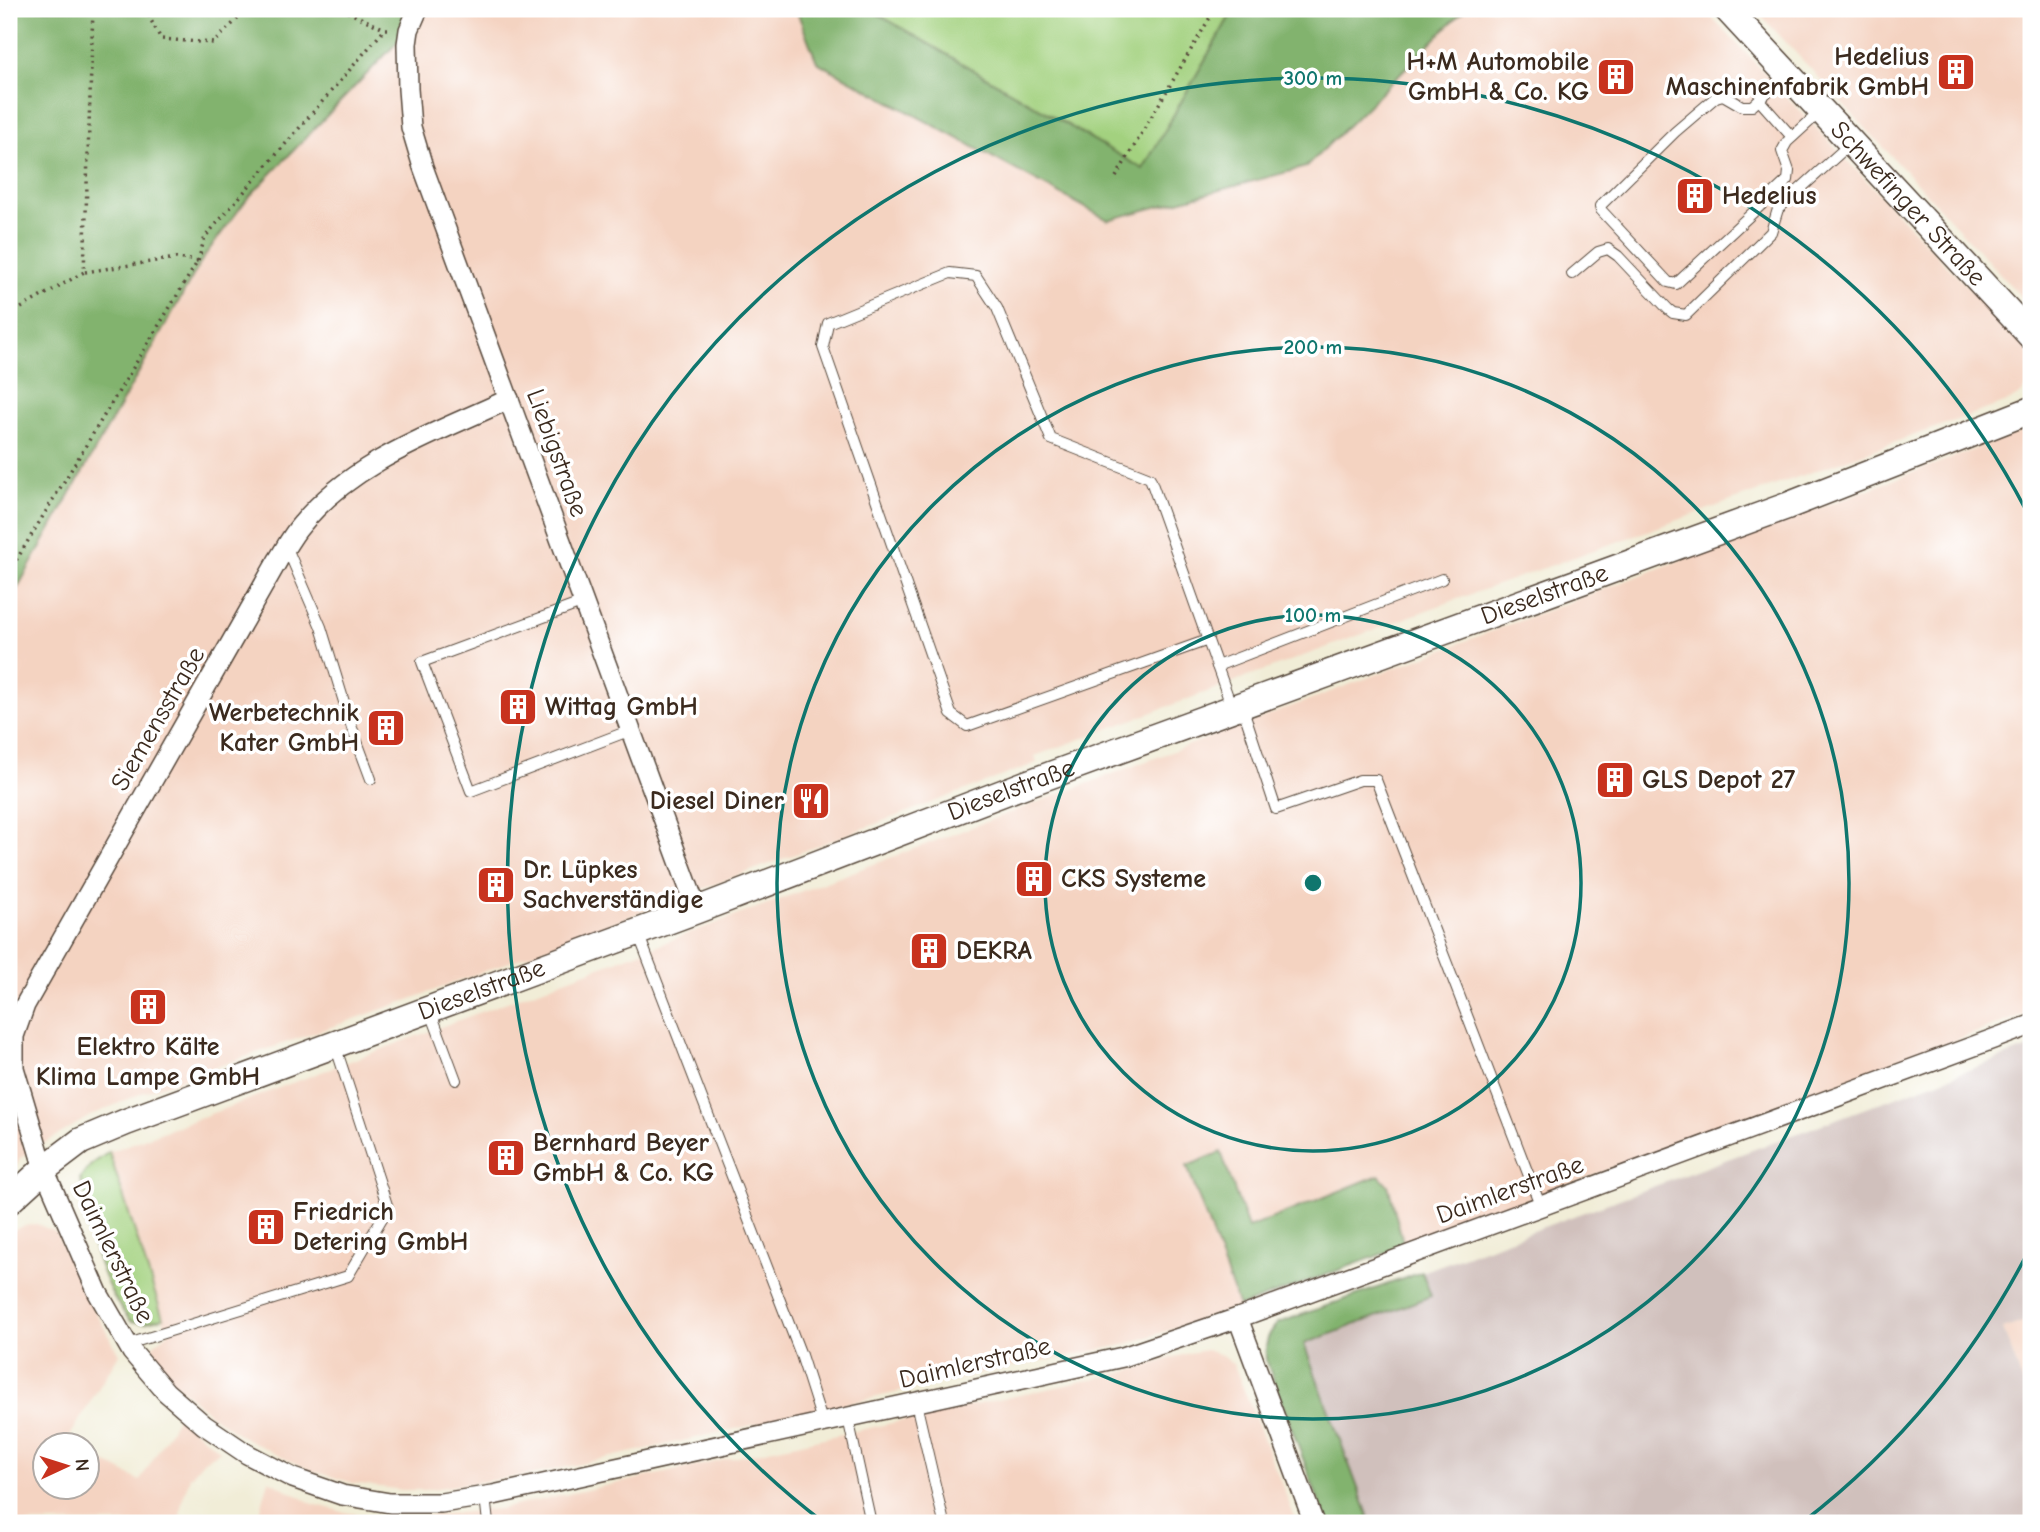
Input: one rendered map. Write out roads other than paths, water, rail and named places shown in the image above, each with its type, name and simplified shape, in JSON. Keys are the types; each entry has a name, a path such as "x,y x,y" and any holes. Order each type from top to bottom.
{"street":[{"name":"Liebigstraße","path":"418,9 409,30 407,56 411,127 445,229 697,910"},
{"name":"Schwefinger Straße","path":"1727,9 2031,335"},
{"name":"Siemensstraße","path":"44,1169 14,1068 14,1036 25,1005 286,547 301,524 334,491 373,463 509,399"},
{"name":"Dieselstraße","path":"9,1202 44,1169 81,1141 115,1127 1026,784 1774,511 2031,410"},
{"name":"Daimlerstraße","path":"44,1169 98,1293 128,1344 166,1392 204,1425 247,1454 293,1478 342,1496 390,1503 442,1503 535,1488 1123,1357 1238,1318 2031,1025"},
{"path":"1238,1318 1314,1523"}],"lane":[{"path":"1788,74 1752,106 1742,106 1723,95 1716,97 1675,132 1600,206 1601,210 1668,282 1676,284 1788,180 1790,171 1782,151 1792,137 1822,110"},
{"path":"1759,100 1792,137"},
{"path":"1572,274 1598,252 1608,249 1618,256 1668,309 1673,313 1686,315 1771,232 1778,209 1852,143"},
{"path":"1208,640 967,726 951,714 823,347 828,323 950,273 976,275 997,308 1051,439 1150,478 1208,640 1217,666 1237,707 1276,809 1360,780 1376,780 1541,1207"},
{"path":"286,547 321,627 352,728 371,779"},
{"path":"1217,666 1442,579"},
{"path":"584,602 422,662 471,790 631,730"},
{"path":"638,932 778,1292 823,1424"},
{"path":"430,1009 457,1080"},
{"path":"128,1344 348,1276 388,1208 335,1045"},
{"path":"916,1403 944,1523"},
{"path":"848,1418 871,1523"},
{"path":"485,1496 488,1523"}],"place":[{"name":"Hedelius Maschinenfabrik GmbH","path":"1956,72"},
{"name":"H+M Automobile GmbH & Co. KG","path":"1616,77"},
{"name":"Hedelius","path":"1695,196"},
{"name":"Wittag GmbH","path":"518,707"},
{"name":"Werbetechnik Kater GmbH","path":"386,728"},
{"name":"GLS Depot 27","path":"1615,780"},
{"name":"Diesel Diner","path":"811,801"},
{"name":"CKS Systeme","path":"1034,879"},
{"name":"Dr. Lüpkes Sachverständige","path":"496,885"},
{"name":"DEKRA","path":"929,951"},
{"name":"Elektro Kälte Klima Lampe GmbH","path":"148,1007"},
{"name":"Bernhard Beyer GmbH & Co. KG","path":"506,1158"},
{"name":"Friedrich Detering GmbH","path":"266,1227"}]}
